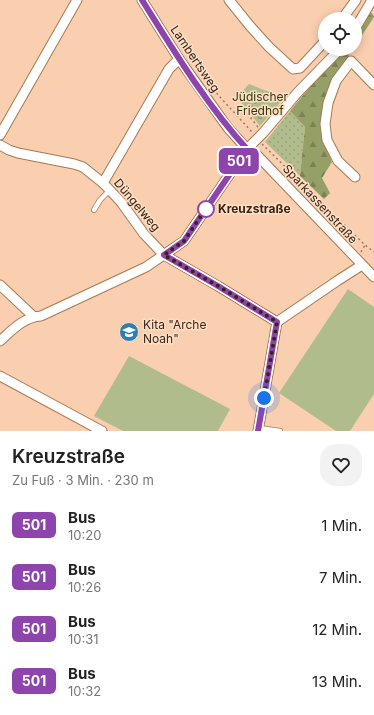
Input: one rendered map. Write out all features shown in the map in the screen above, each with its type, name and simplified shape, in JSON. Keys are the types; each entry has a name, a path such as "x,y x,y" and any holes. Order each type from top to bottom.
{"street":[{"path":"0,135 77,0"},
{"name":"Lambertsweg","path":"142,0 179,59 228,128 247,149"},
{"path":"347,12 356,0"},
{"path":"362,17 372,0"},
{"path":"234,2 250,26 269,47 293,69 300,68 318,49"},
{"path":"0,341 14,327 33,316 41,316 146,267 184,241 247,149 263,133 298,92 333,56"},
{"path":"106,187 169,69 179,59"},
{"path":"355,177 338,161 327,140 325,124 328,103 336,81 351,61 374,85"},
{"name":"Düngelweg","path":"0,145 18,153 83,167 121,202 144,234 164,255 277,322"},
{"name":"Sparkassenstraße","path":"247,149 257,155 374,277"},
{"path":"258,429 277,322 337,281 362,266"},
{"path":"0,284 33,316"},
{"path":"0,376 102,431"},
{"path":"82,431 86,422"}],"lane":[{"path":"94,210 106,187"},
{"path":"258,429 280,431"}],"path":[{"path":"262,95 247,113 263,133"}],"green space":[{"path":"370,11 374,17 362,35 362,23"},
{"path":"337,56 348,56 333,78 321,125 323,141 332,162 322,178 330,193 324,199 300,176 305,127 290,111"},
{"name":"Jüdischer Friedhof","path":"249,84 284,98 260,126 237,97"},
{"path":"290,111 305,127 300,176 265,142"},
{"path":"348,289 374,307 374,394 350,431 336,431 279,393"},
{"path":"129,356 230,409 218,431 123,431 94,416"}],"bus line":[{"name":"501","path":"142,0 179,59 228,128 247,149 184,241 164,255 277,322 258,431"}],"place":[{"name":"Kreuzstraße","path":"206,209"},
{"name":"Kita \"Arche Noah\"","path":"129,332"}],"route":[{"path":"206,209 207,207 184,241 164,255 277,322 264,398"}]}
